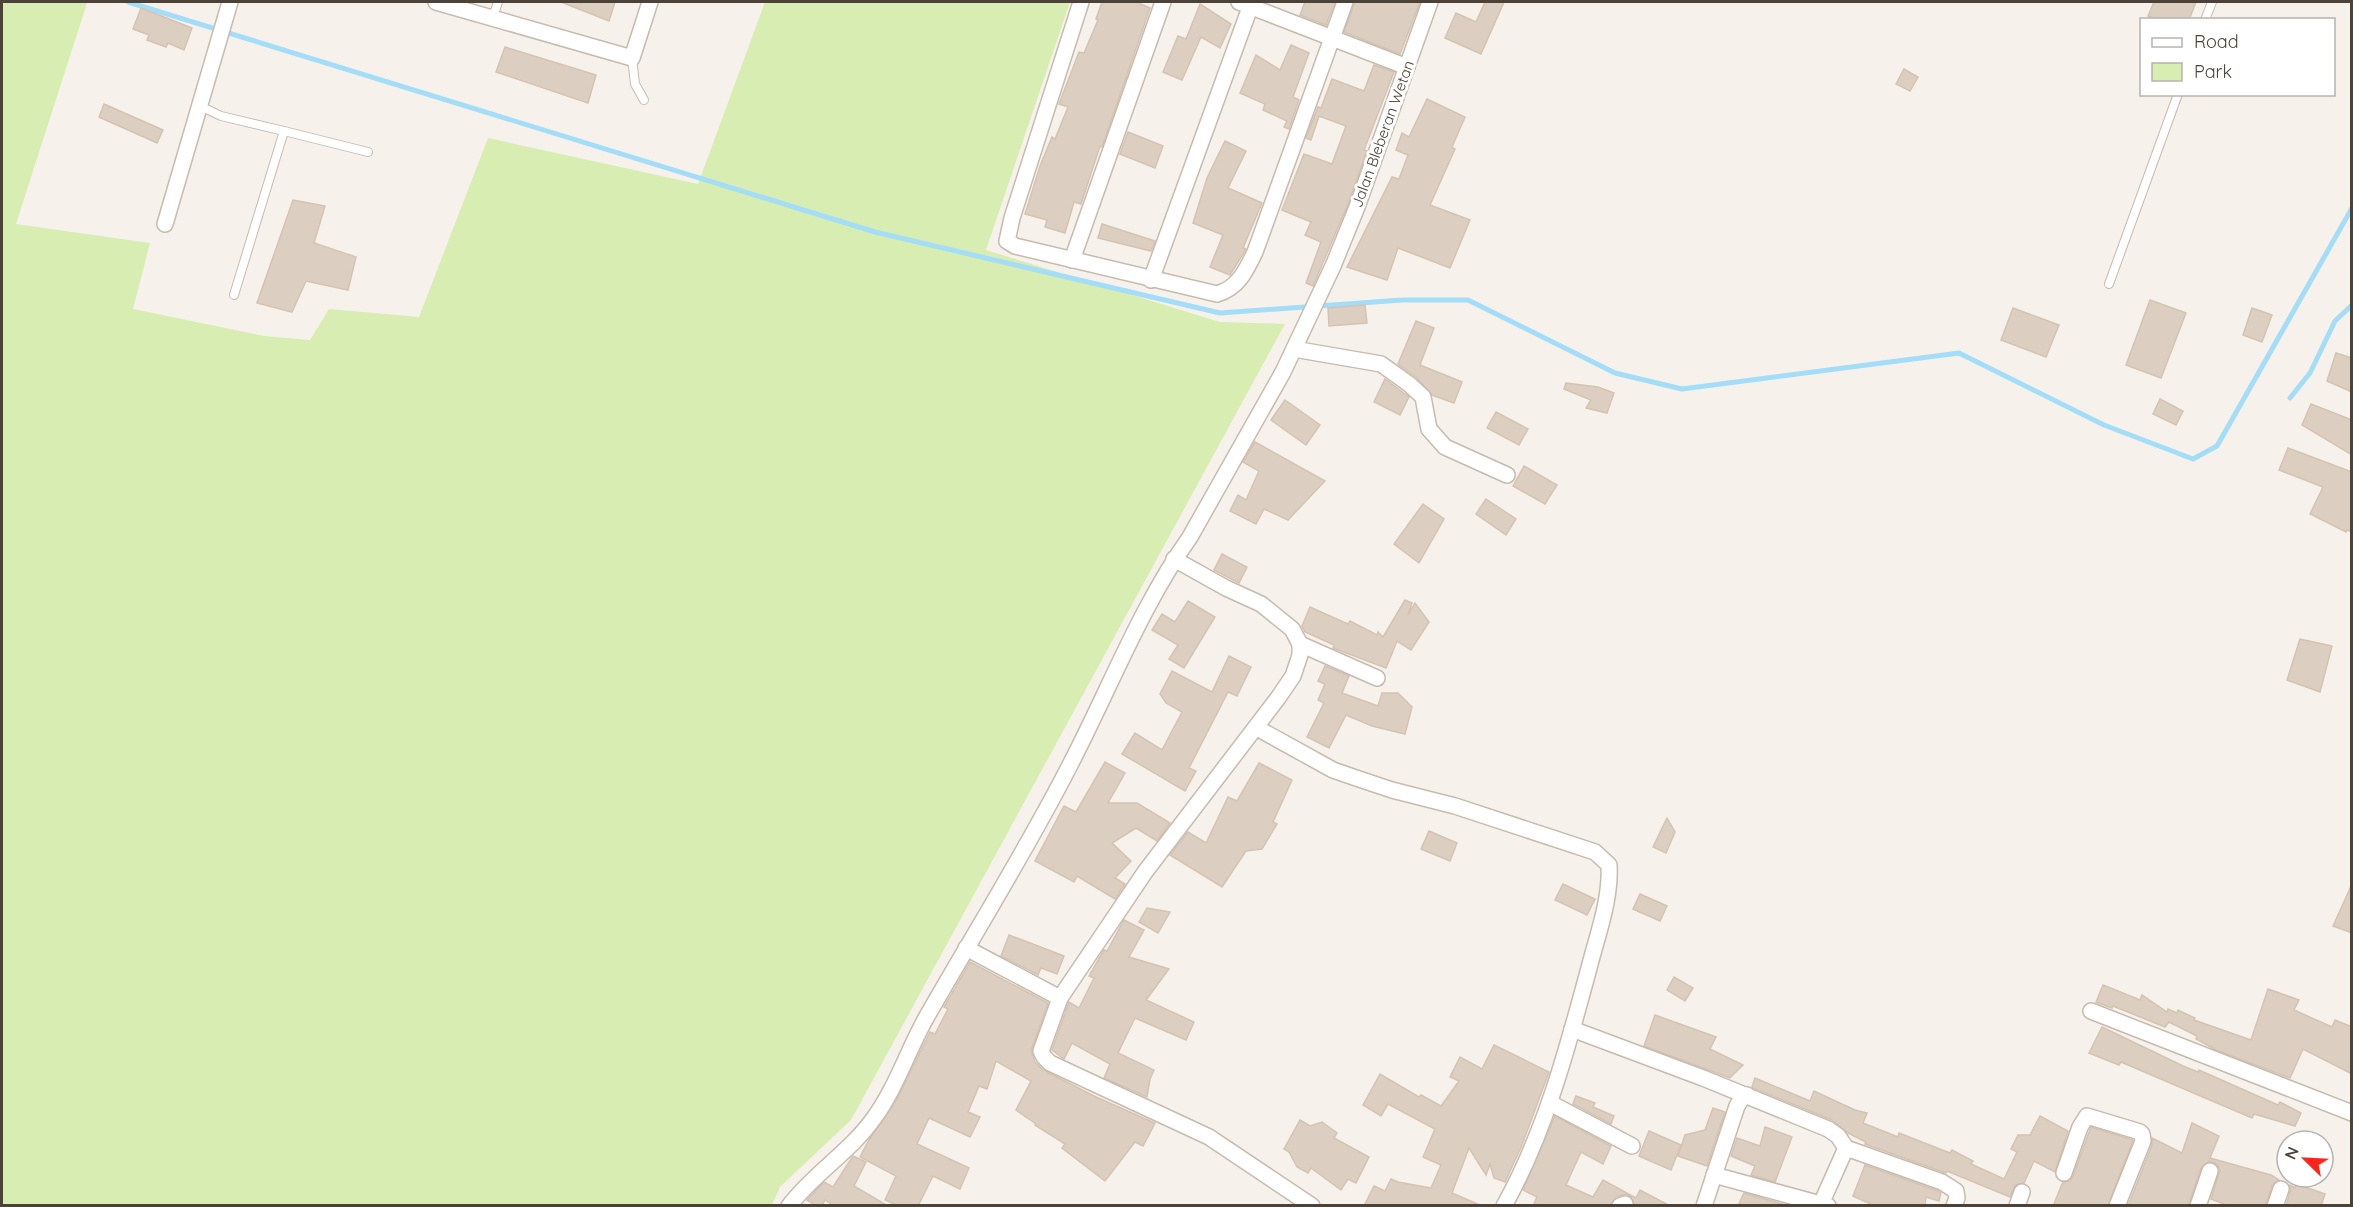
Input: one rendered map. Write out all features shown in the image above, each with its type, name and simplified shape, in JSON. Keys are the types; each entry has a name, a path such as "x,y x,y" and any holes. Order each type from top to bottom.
{"street":[{"path":"165,224 230,2"},
{"path":"436,2 632,58 650,2"},
{"path":"1081,2 1007,234 1007,241 1015,246 1217,294 1228,291 1238,282 1255,252 1330,38 1345,2"},
{"path":"1072,260 1163,2"},
{"name":"Jalan Bleberan Wetan","path":"789,1206 809,1183 852,1144 875,1116 916,1035 1070,766 1112,678 1174,559 1190,537 1297,344 1357,207 1430,2"},
{"path":"1151,280 1248,3 1330,38 1407,67"},
{"path":"1297,344 1381,364 1423,397 1429,429 1445,447 1507,475"},
{"path":"1174,559 1261,604 1292,629 1300,644 1300,655 1293,676 1257,728 1144,872 1060,998 1041,1051 1050,1063 1209,1137 1312,1206"},
{"path":"1300,644 1377,678"},
{"path":"1257,728 1333,770 1392,790 1455,806 1595,852 1603,857 1609,866 1608,891 1550,1103 1504,1206"},
{"path":"966,948 1060,998"},
{"path":"2091,1011 2352,1113"},
{"path":"1572,1029 1747,1095 1828,1129 1838,1136 1846,1148 1950,1186 1956,1191 1957,1198 1954,1206"},
{"path":"1704,1206 1737,1106 1747,1095"},
{"path":"1550,1103 1632,1146"},
{"path":"2064,1173 2080,1127 2087,1116 2140,1132 2143,1141 2117,1206"},
{"path":"1714,1174 1824,1205 1846,1148"},
{"path":"2198,1206 2210,1171"},
{"path":"2275,1206 2281,1189"}],"lane":[{"path":"493,17 498,2"},
{"path":"2206,18 2212,2"},
{"path":"632,58 635,84 644,100"},
{"path":"2109,284 2177,96"},
{"path":"200,99 221,116 368,152"},
{"path":"234,296 284,131"}],"green space":[{"path":"2,2 87,3 16,224 150,243 133,309 264,336 310,340 329,309 419,317 488,138 698,184 765,2 1070,2 986,250 1220,322 1285,324 851,1120 780,1187 772,1205 2,1205"}],"building":[{"path":"561,2 615,2 609,21"},
{"path":"1102,2 1136,2 1150,8 1081,204 1074,202 1065,233 1045,227 1047,220 1025,214 1040,166 1052,137 1055,139 1068,107 1059,104 1079,52 1084,53 1098,20 1096,19"},
{"path":"1305,2 1335,2 1326,25 1300,15"},
{"path":"1355,2 1420,2 1400,54 1344,32"},
{"path":"1485,2 1504,2 1481,54 1445,38 1456,13 1476,22"},
{"path":"2154,2 2196,2 2190,18 2148,16"},
{"path":"1200,4 1231,24 1220,48 1201,37 1182,80 1163,72 1178,36 1186,39"},
{"path":"141,8 192,28 184,50 168,43 166,47 147,40 149,35 133,29"},
{"path":"1291,45 1309,53 1293,97 1299,100 1289,129 1284,127 1287,121 1263,110 1265,104 1240,93 1256,55 1280,70"},
{"path":"505,47 596,75 588,103 496,72"},
{"path":"1374,65 1394,72 1364,150 1367,151 1348,204 1313,286 1306,283 1321,242 1305,235 1311,222 1282,210 1304,154 1332,164 1346,126 1319,116 1311,140 1306,138 1332,79 1364,91"},
{"path":"1904,69 1918,77 1910,91 1896,84"},
{"path":"1427,99 1465,117 1452,147 1455,149 1430,205 1470,220 1450,268 1398,248 1387,280 1347,267 1392,177 1399,179 1408,155 1396,150 1402,133 1409,137"},
{"path":"104,104 163,130 157,143 99,117"},
{"path":"1128,132 1163,146 1155,168 1120,154"},
{"path":"1225,141 1246,151 1228,188 1262,203 1243,248 1246,249 1230,275 1210,267 1223,235 1193,223 1207,178"},
{"path":"293,200 325,206 314,243 356,257 348,290 306,281 292,312 257,303"},
{"path":"1102,224 1155,241 1151,251 1098,238"},
{"path":"2150,300 2186,313 2161,378 2126,365"},
{"path":"1365,305 1367,323 1329,326 1328,308"},
{"path":"2013,308 2059,325 2046,357 2001,340"},
{"path":"2252,308 2272,315 2262,342 2243,335"},
{"path":"1416,321 1434,328 1420,365 1462,382 1454,403 1432,395 1416,377 1398,364"},
{"path":"2336,353 2352,358 2352,392 2327,381"},
{"path":"1385,379 1409,397 1400,415 1374,402"},
{"path":"1566,383 1598,387 1614,393 1607,413 1586,408 1591,400 1564,389"},
{"path":"2160,399 2183,411 2176,425 2153,414"},
{"path":"1285,400 1320,425 1306,445 1271,420"},
{"path":"2311,404 2352,420 2352,455 2302,425"},
{"path":"1496,412 1528,429 1519,445 1487,428"},
{"path":"1255,442 1325,481 1288,520 1264,509 1256,524 1230,511 1238,495 1246,500 1259,471 1243,462"},
{"path":"2288,448 2352,472 2352,532 2347,530 2346,532 2310,514 2323,487 2279,470"},
{"path":"1524,466 1557,485 1545,504 1513,486"},
{"path":"1486,499 1516,519 1506,535 1476,514"},
{"path":"1423,504 1444,519 1419,563 1394,544"},
{"path":"1222,554 1247,567 1239,583 1214,570"},
{"path":"1405,600 1412,603 1408,615 1415,603 1429,622 1411,650 1397,641 1386,668 1333,648 1334,645 1305,632 1302,626 1310,607 1348,624 1350,621 1377,635 1378,632 1383,637"},
{"path":"1188,601 1215,617 1184,668 1169,659 1178,645 1152,630 1162,614 1175,622"},
{"path":"2300,639 2332,646 2320,692 2287,680"},
{"path":"1229,656 1251,667 1237,696 1228,692 1189,768 1196,771 1185,791 1122,754 1135,733 1162,750 1182,712 1166,703 1160,694 1172,671 1212,692"},
{"path":"1325,666 1349,676 1342,693 1378,706 1382,693 1398,693 1412,707 1405,734 1372,726 1346,715 1329,748 1307,737 1324,703 1318,700 1325,684 1318,681"},
{"path":"1105,762 1125,773 1108,803 1137,803 1170,823 1157,841 1136,828 1112,843 1131,861 1115,878 1125,884 1115,899 1077,876 1074,882 1035,861 1064,806 1076,812"},
{"path":"1259,763 1292,780 1273,822 1277,824 1262,849 1246,851 1222,887 1170,855 1188,832 1206,843 1228,797 1237,801"},
{"path":"1667,818 1675,832 1666,853 1653,847"},
{"path":"1429,831 1457,843 1450,861 1421,849"},
{"path":"1563,884 1595,899 1587,915 1555,900"},
{"path":"2352,884 2352,933 2333,926"},
{"path":"1640,894 1667,906 1660,921 1633,909"},
{"path":"1147,908 1170,912 1158,933 1139,922"},
{"path":"1124,920 1144,930 1129,957 1169,969 1146,1000 1194,1022 1186,1040 1135,1018 1118,1053 1154,1070 1147,1097 1104,1078 1110,1064 1072,1043 1064,1059 1052,1050 1069,1002 1079,1008 1094,978 1089,976 1104,950 1107,951"},
{"path":"1009,935 1064,956 1057,974 1041,968 1038,975 1001,956"},
{"path":"970,962 1048,1003 1031,1051 1035,1062 1043,1070 1155,1123 1143,1146 1135,1142 1105,1181 1062,1148 1065,1144 1016,1110 1031,1081 996,1061 987,1089 979,1086 968,1112 980,1117 970,1137 929,1118 917,1144 969,1168 960,1189 933,1176 918,1206 898,1206 885,1200 896,1176 860,1157 897,1099 930,1032 935,1034 948,1009 944,1007"},
{"path":"1674,977 1693,988 1685,1001 1667,990"},
{"path":"2103,985 2140,1000 2142,995 2167,1012 2168,1009 2177,1013 2178,1010 2195,1018 2194,1020 2251,1040 2268,989 2299,1000 2294,1010 2332,1027 2335,1020 2352,1027 2352,1074 2303,1049 2290,1078 2216,1050 2196,1039 2197,1036 2169,1022 2165,1027 2113,1006 2112,1008 2096,1002"},
{"path":"1655,1015 1716,1037 1710,1049 1743,1065 1730,1078 1644,1046"},
{"path":"2102,1027 2183,1066 2198,1072 2199,1070 2278,1105 2280,1102 2301,1113 2295,1126 2254,1114 2252,1118 2121,1062 2119,1065 2089,1053"},
{"path":"1494,1045 1549,1072 1522,1145 1505,1182 1494,1178 1490,1164 1486,1175 1469,1148 1452,1193 1482,1206 1364,1206 1374,1186 1385,1191 1391,1179 1431,1188 1441,1165 1423,1157 1435,1129 1388,1104 1381,1116 1363,1105 1380,1074 1419,1097 1421,1095 1441,1106 1459,1081 1450,1077 1460,1057 1482,1069"},
{"path":"1755,1078 1810,1101 1814,1091 1855,1110 1867,1113 1863,1123 1898,1137 1899,1133 1950,1153 1952,1150 1973,1161 1971,1164 2004,1179 2017,1152 2011,1149 2018,1135 2030,1135 2040,1116 2068,1131 2055,1172 2034,1161 2024,1183 2015,1185 2010,1197 1947,1171 1946,1173 1865,1144 1866,1142 1848,1133 1832,1120 1753,1088"},
{"path":"1576,1096 1595,1103 1593,1107 1614,1116 1611,1124 1573,1104"},
{"path":"1713,1108 1725,1112 1707,1166 1678,1156 1685,1135 1705,1130"},
{"path":"1555,1116 1611,1146 1603,1164 1581,1152 1566,1185 1593,1197 1603,1180 1636,1198 1640,1190 1670,1206 1635,1206 1631,1197 1626,1194 1616,1197 1610,1206 1533,1206 1537,1197 1523,1190"},
{"path":"1300,1120 1310,1126 1322,1122 1337,1133 1334,1138 1369,1157 1356,1183 1348,1179 1341,1190 1311,1168 1308,1173 1297,1167 1289,1152 1284,1149"},
{"path":"2192,1123 2219,1136 2210,1158 2275,1178 2266,1206 2229,1206 2211,1199 2220,1170 2217,1164 2209,1161 2201,1168 2188,1206 2128,1206 2152,1145 2152,1138 2182,1153"},
{"path":"1765,1127 1792,1137 1775,1182 1751,1175 1755,1166 1731,1156 1737,1138 1760,1146"},
{"path":"2091,1127 2133,1140 2108,1206 2053,1206 2063,1182 2070,1181 2073,1176"},
{"path":"1649,1131 1681,1145 1671,1170 1639,1156"},
{"path":"853,1156 866,1162 854,1186 888,1206 834,1206 825,1200 822,1206 817,1206 807,1200 824,1182 833,1187"},
{"path":"1865,1165 1938,1191 1941,1193 1939,1201 1926,1197 1925,1206 1875,1206 1853,1196"},
{"path":"2290,1189 2310,1189 2325,1194 2321,1206 2286,1206"},
{"path":"1744,1193 1789,1206 1738,1206"}],"waterway":[{"path":"128,2 875,232 1220,313 1402,300 1468,300 1615,373 1682,389 1959,353 2104,425 2193,459 2217,446 2352,208"},
{"path":"2290,398 2310,373 2335,321 2352,305"}]}
